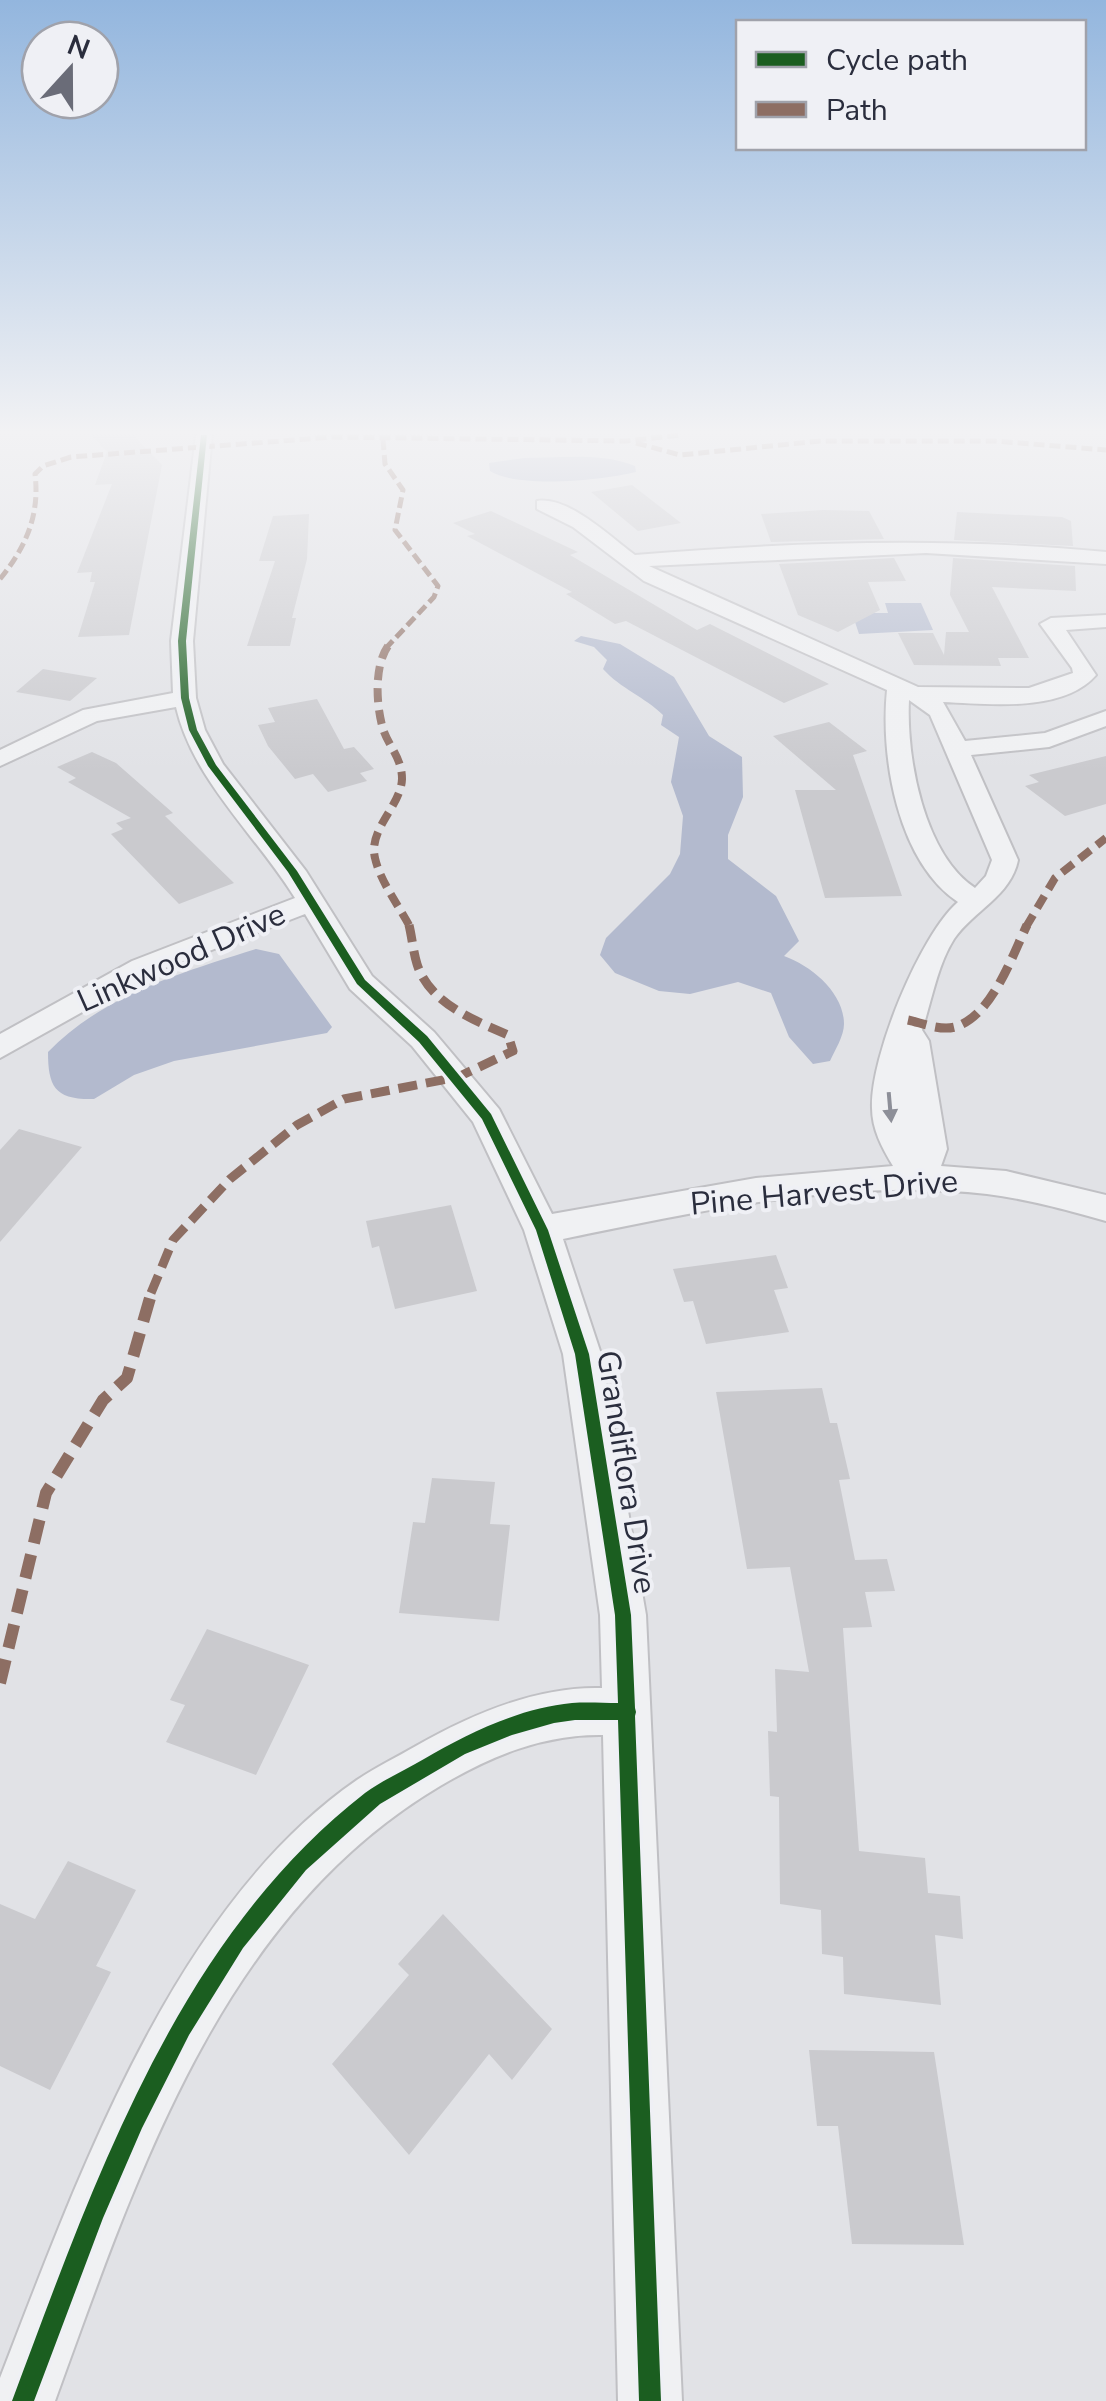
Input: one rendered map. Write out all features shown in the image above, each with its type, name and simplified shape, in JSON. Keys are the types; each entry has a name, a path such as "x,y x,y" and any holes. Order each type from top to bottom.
{"street":[{"name":"Grandiflora Drive","path":"192,547 182,641 185,698 193,730 212,766 312,900 341,956 361,982 424,1039 487,1117 542,1230 582,1354 623,1615 650,2401"},
{"path":"609,547 671,587 907,691 940,712 1006,860 1000,876 952,923 927,964 915,989 907,1030 890,1071 894,1146 919,1180"},
{"path":"627,562 829,547"},
{"path":"964,547 1106,558"},
{"path":"907,691 1032,694 1079,681 1085,675 1083,668 1051,624 1106,621"},
{"path":"907,691 896,706 910,798 940,872 976,901"},
{"path":"0,758 92,716 185,698"},
{"path":"954,749 1049,740 1106,718"},
{"name":"Linkwood Drive","path":"0,1048 142,967 312,900"},
{"name":"Pine Harvest Drive","path":"542,1230 725,1195 919,1180 999,1183 1106,1208"},
{"path":"23,2401 135,2125 182,2028 238,1937 296,1870 365,1802 434,1759 497,1730 567,1712 628,1712"}],"water":[{"path":"885,603 921,603 933,630 859,634 852,613 888,613"},
{"path":"581,636 620,644 674,677 709,736 742,757 743,797 728,835 728,859 776,896 799,941 784,956 815,974 839,1002 844,1029 830,1061 813,1064 789,1037 771,993 738,982 690,994 659,991 615,973 600,955 606,938 670,874 680,854 683,816 671,782 679,737 661,725 663,715 603,669 607,660 594,647 574,641"},
{"path":"256,949 279,954 332,1027 327,1033 174,1061 134,1075 94,1099 70,1097 56,1089 48,1052 93,1015 145,988"}],"building":[{"path":"87,547 146,547 129,635 78,637 95,582 90,582 92,572 77,573"},
{"path":"263,547 308,547 290,646 247,646 275,561 259,561"},
{"path":"488,547 567,547 578,552 570,555 697,630 710,624 829,684 784,703 626,621 615,624 566,594 572,592"},
{"path":"894,558 906,581 868,582 880,610 838,632 798,615 779,564"},
{"path":"953,558 1075,566 1076,591 992,587 1029,658 998,658 1001,666 914,665 898,633 933,633 944,655 946,632 969,632 950,595"},
{"path":"43,669 97,678 70,701 16,692"},
{"path":"317,699 344,749 354,747 374,769 360,773 367,781 328,792 313,774 295,779 268,746 258,725 275,722 268,708"},
{"path":"829,722 867,751 853,755 902,896 825,898 795,790 836,790 773,736"},
{"path":"92,752 116,763 173,813 165,816 234,883 179,904 111,834 123,829 116,823 131,818 68,782 76,778 57,767"},
{"path":"1106,756 1106,804 1065,816 1025,786 1039,782 1029,775"},
{"path":"19,1129 82,1147 0,1242 0,1150"},
{"path":"451,1205 477,1291 395,1309 379,1246 372,1248 366,1221"},
{"path":"776,1255 788,1288 774,1290 789,1332 706,1344 693,1301 684,1302 673,1269"},
{"path":"822,1388 830,1423 837,1423 850,1479 839,1480 855,1560 887,1559 895,1591 865,1592 872,1627 843,1628 859,1851 925,1858 928,1893 960,1896 963,1939 935,1935 941,2005 844,1994 843,1957 822,1954 821,1910 780,1904 779,1797 770,1796 768,1731 777,1732 775,1669 809,1672 790,1567 747,1569 716,1392"},
{"path":"432,1478 495,1482 490,1524 510,1525 499,1621 399,1613 413,1522 425,1523"},
{"path":"207,1629 309,1665 256,1775 166,1742 185,1705 170,1700"},
{"path":"68,1861 136,1890 96,1966 111,1972 50,2090 0,2066 0,1904 35,1919"},
{"path":"443,1914 552,2029 512,2080 489,2054 409,2155 332,2064 409,1975 398,1964"},
{"path":"809,2050 934,2052 964,2245 852,2244 838,2126 817,2126"}],"marked path":[{"path":"0,579 22,547"},
{"path":"0,1683 46,1493 103,1400 127,1378 144,1311 173,1240 230,1179 297,1125 344,1099 458,1077 513,1051 508,1035 464,1015 434,992 417,966 410,927 375,860 374,843 402,783 399,757 383,730 378,690 381,656 398,631 434,597 438,586 408,547"},
{"path":"908,1020 949,1027 967,1021 993,990 1049,886 1071,862 1106,838"}],"cycle path":[{"path":"192,547 182,641 185,698 193,730 212,766 292,871 361,982 423,1039 487,1117 542,1230 582,1354 623,1615 650,2401"},
{"path":"23,2401 94,2216 135,2121 182,2028 237,1941 300,1864 374,1798 459,1748 554,1714 628,1712"}]}
